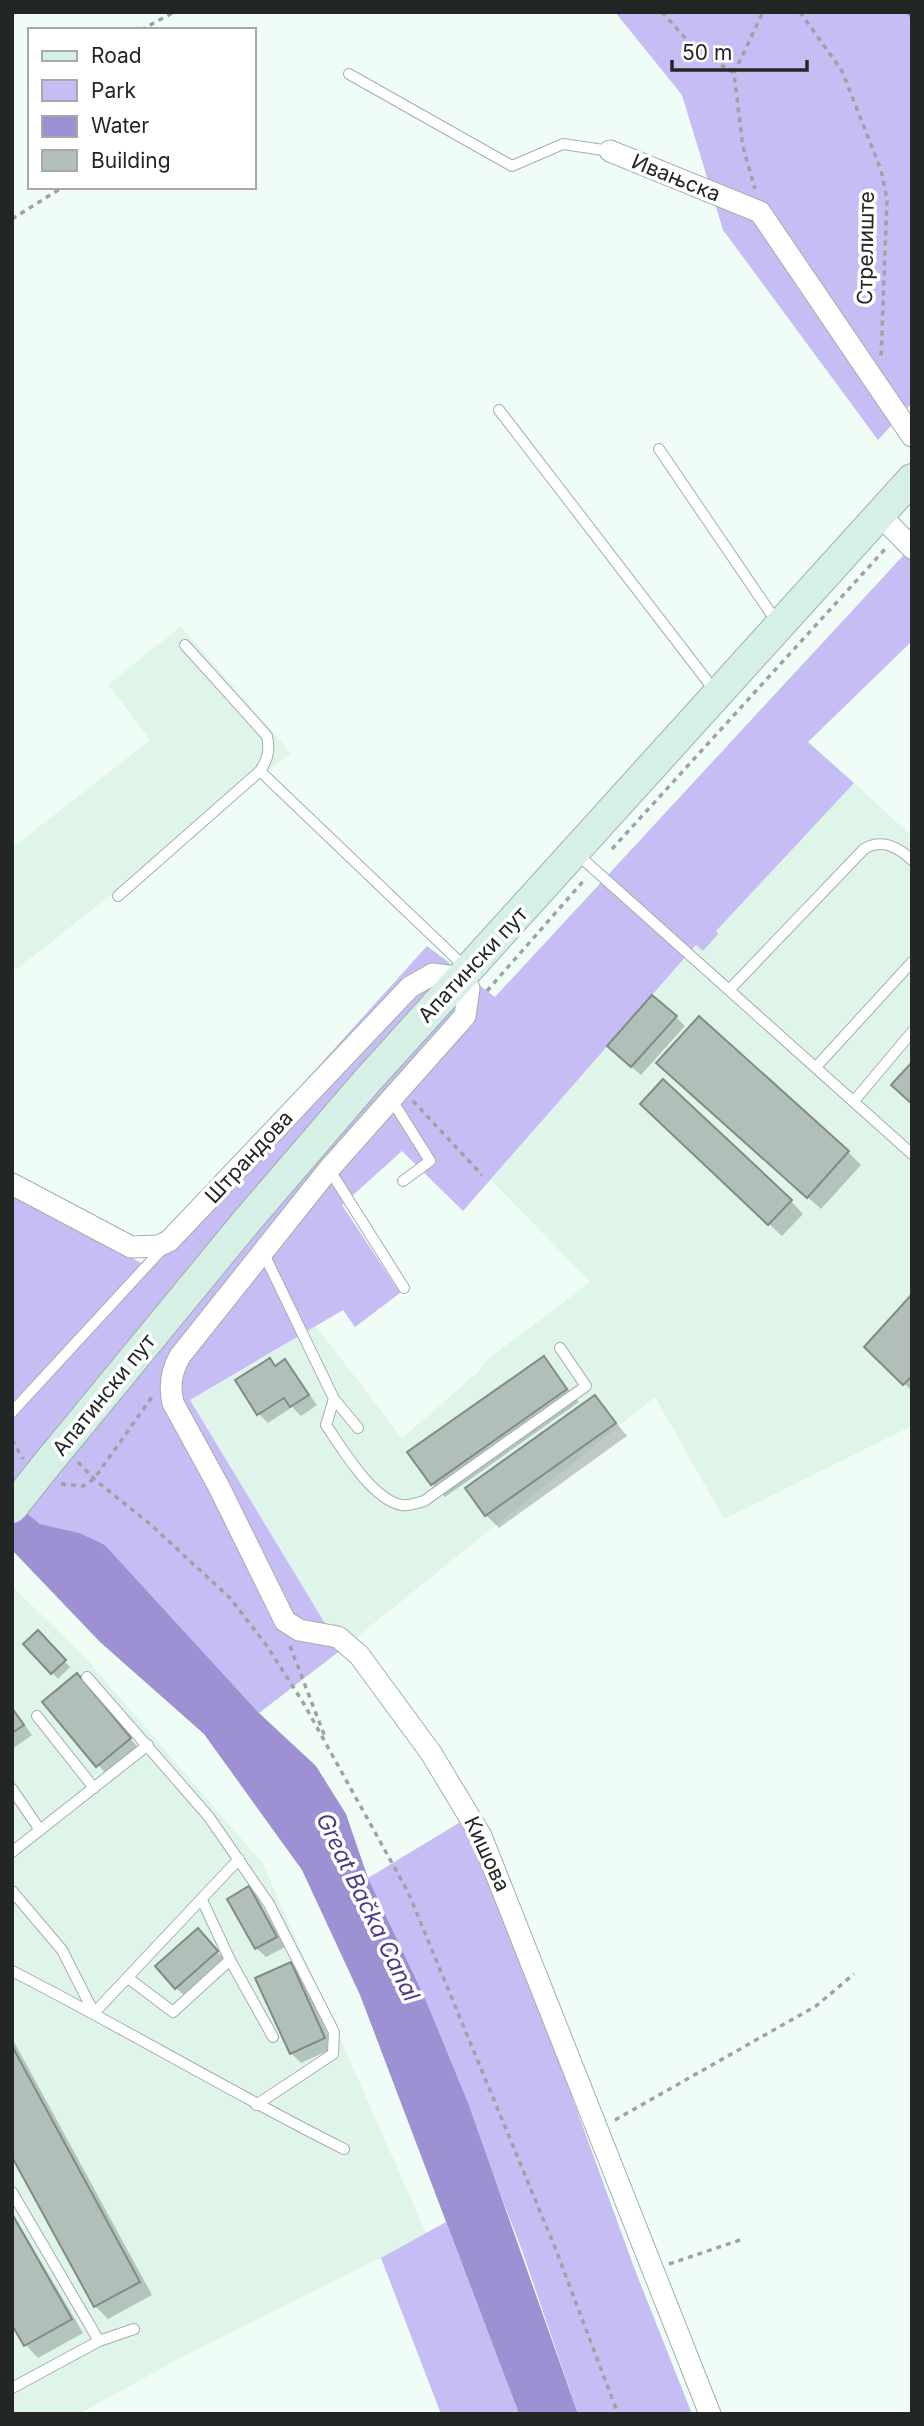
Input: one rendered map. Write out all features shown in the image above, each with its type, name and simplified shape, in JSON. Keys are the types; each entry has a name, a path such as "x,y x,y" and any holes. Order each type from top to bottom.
{"main road":[{"name":"Апатински пут","path":"12,1508 246,1222 465,974 585,860 717,694 780,627 897,533 912,479"}],"street":[{"name":"Ивањска","path":"610,151 760,212"},
{"path":"760,212 912,436"},
{"name":"Штрандова","path":"169,1241 410,987 433,974 465,974"},
{"path":"285,1620 173,1403 170,1390 173,1368 330,1169 464,1016 469,988 465,974"},
{"path":"12,1184 131,1247 144,1248 169,1241"},
{"name":"Кишова","path":"285,1620 299,1630 338,1637 359,1655 462,1800 504,1888 644,2256 710,2414"}],"lane":[{"name":"Ивањска","path":"349,74 512,166 562,144 610,151"},
{"path":"499,410 717,694"},
{"path":"659,449 780,627"},
{"path":"118,896 260,771 268,755 267,737 185,645"},
{"path":"260,771 465,974"},
{"path":"731,988 864,849 878,843 887,844 912,860"},
{"path":"585,860 731,988 912,1154"},
{"path":"816,1067 912,962"},
{"path":"854,1101 912,1032"},
{"path":"395,1092 430,1161 403,1181"},
{"path":"330,1169 404,1288"},
{"path":"12,1412 169,1241"},
{"path":"263,1252 334,1399 358,1428"},
{"path":"334,1399 326,1424 361,1477 399,1505 409,1505 424,1501 586,1386 560,1348"},
{"path":"87,1677 209,1816 239,1859 269,1904 334,2032 336,2046 327,2059 256,2105"},
{"path":"37,1716 94,1788"},
{"path":"12,1852 148,1745"},
{"path":"12,1789 40,1830"},
{"path":"94,2013 239,1859"},
{"path":"12,1891 62,1950 94,2013"},
{"path":"202,1900 230,1960 273,2037"},
{"path":"128,1978 173,2012 230,1960"},
{"path":"12,1971 94,2013 256,2105 344,2149"},
{"path":"12,2192 99,2341"},
{"path":"12,2388 99,2341 134,2329"}],"path":[{"path":"145,28 174,12"},
{"path":"662,12 695,49 734,73"},
{"path":"760,212 743,147 734,73 763,12"},
{"name":"Стрелиште","path":"800,12 842,71 881,170 887,199 881,358 873,378"},
{"path":"12,219 59,189"},
{"path":"464,1016 585,860 897,533"},
{"path":"395,1092 482,1175"},
{"path":"173,1368 93,1479 150,1524 230,1598 267,1646 331,1752 408,1892 556,2250 618,2414"},
{"path":"285,1620 292,1654 331,1752"},
{"path":"597,2130 816,2006 854,1974"},
{"path":"644,2256 651,2270 743,2239"}],"shaded area":[{"path":"181,626 291,753 16,970 12,966 12,848 150,740 108,685"},
{"path":"854,783 912,836 912,1426 724,1519 655,1397 341,1650 190,1400 316,1326 402,1438 478,1372 489,1358 590,1282 491,1180 697,945 703,951 718,934 715,931"},
{"path":"12,1586 86,1658 263,1864 427,2235 184,2356 79,2414 12,2414"}],"green space":[{"path":"615,12 912,12 912,403 878,440 723,230 682,95"},
{"path":"912,546 912,641 808,742 854,783 716,931 718,934 703,951 696,945 463,1211 402,1151 342,1205 400,1293 355,1327 343,1310 190,1400 341,1650 259,1713 105,1545 80,1533 40,1524 12,1501 12,1188 141,1263 427,946 495,997"},
{"path":"462,1821 496,1888 635,2270 692,2414 578,2414 522,2250 424,1996 368,1878"},
{"path":"446,2222 519,2414 441,2414 381,2258"}],"water":[{"name":"Great Bačka Canal","path":"12,1501 40,1524 80,1533 105,1545 259,1713 316,1766 346,1814 368,1878 424,1996 468,2103 578,2414 519,2414 360,1995 302,1870 204,1734 100,1642 12,1550"}],"building":[{"path":"652,995 677,1016 631,1067 607,1046"},
{"path":"699,1016 849,1151 807,1198 656,1063"},
{"path":"912,1062 912,1104 891,1085"},
{"path":"663,1079 792,1200 768,1225 640,1104"},
{"path":"912,1294 912,1376 903,1385 864,1347"},
{"path":"544,1356 567,1389 431,1485 407,1452"},
{"path":"270,1358 275,1366 285,1359 309,1395 290,1407 284,1398 257,1415 235,1380"},
{"path":"595,1395 616,1423 485,1516 465,1488"},
{"path":"38,1630 66,1660 51,1674 23,1644"},
{"path":"77,1673 131,1738 96,1767 42,1702"},
{"path":"12,1708 24,1725 12,1733"},
{"path":"249,1886 277,1937 255,1949 227,1899"},
{"path":"198,1928 218,1951 175,1989 155,1966"},
{"path":"291,1962 325,2038 290,2054 255,1978"},
{"path":"12,2046 140,2282 94,2307 12,2157"},
{"path":"12,2214 72,2319 24,2346 12,2325"}],"waterway":[{"path":"908,12 912,16"}]}
